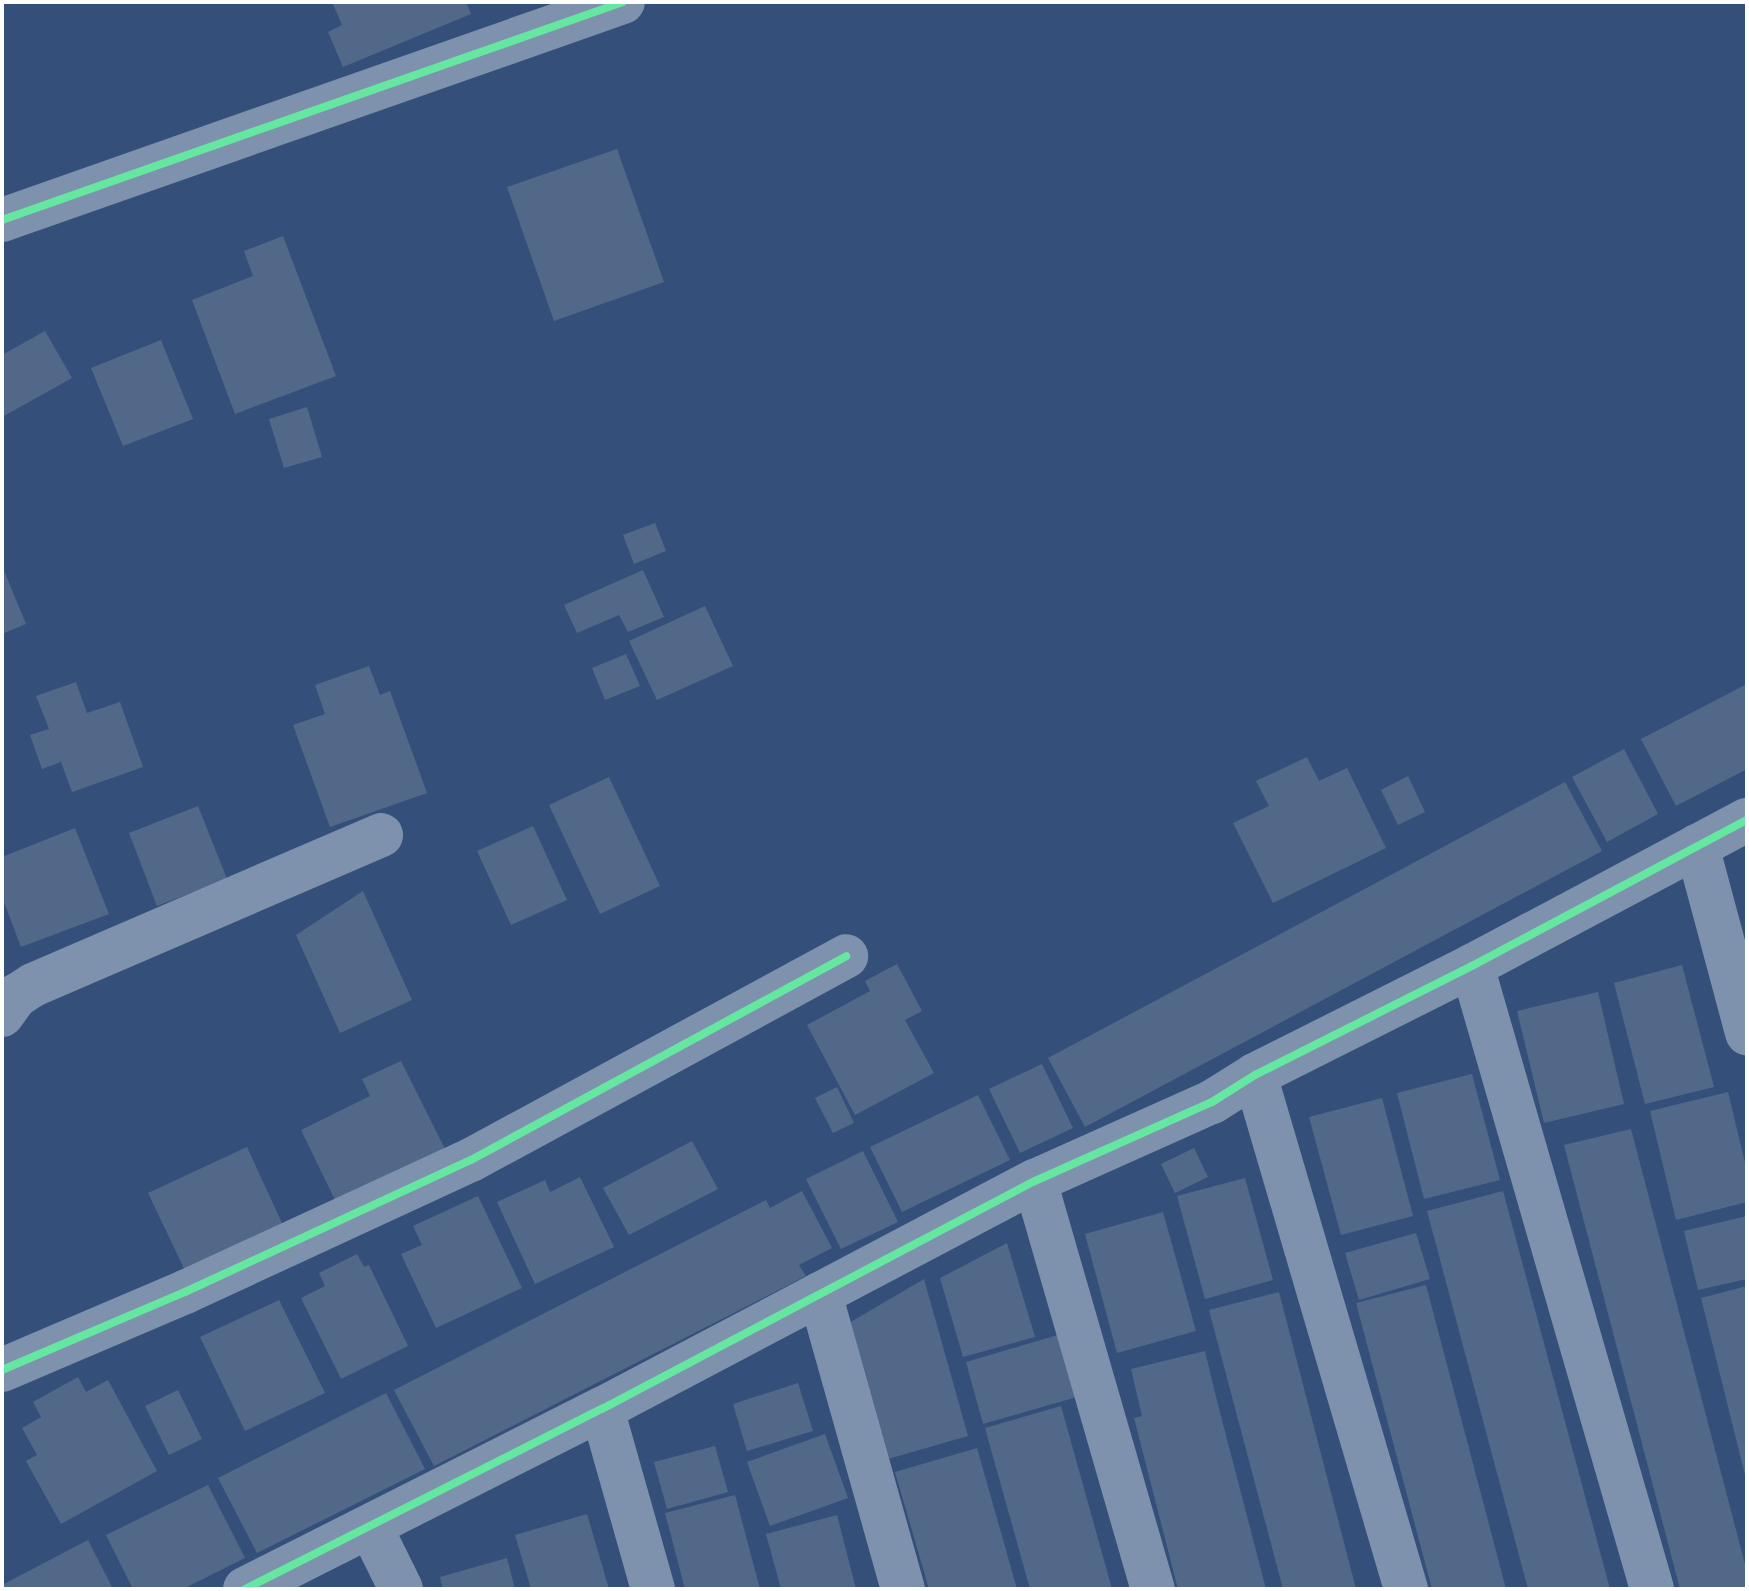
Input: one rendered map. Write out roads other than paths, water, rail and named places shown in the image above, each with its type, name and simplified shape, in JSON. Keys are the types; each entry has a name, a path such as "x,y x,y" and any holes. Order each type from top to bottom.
{"street":[{"path":"2,220 623,2"},
{"path":"245,1589 602,1409 1035,1181 1212,1102 1255,1075 1472,966 1747,820"},
{"path":"2,1015 16,996 33,985 381,835"},
{"path":"1697,846 1747,1033"},
{"path":"2,1370 185,1292 471,1160 846,956"},
{"path":"1472,966 1652,1589"},
{"path":"1255,1075 1406,1589"},
{"path":"1035,1181 1153,1589"},
{"path":"820,1294 903,1589"},
{"path":"602,1409 653,1589"},
{"path":"371,1528 401,1589"}]}
